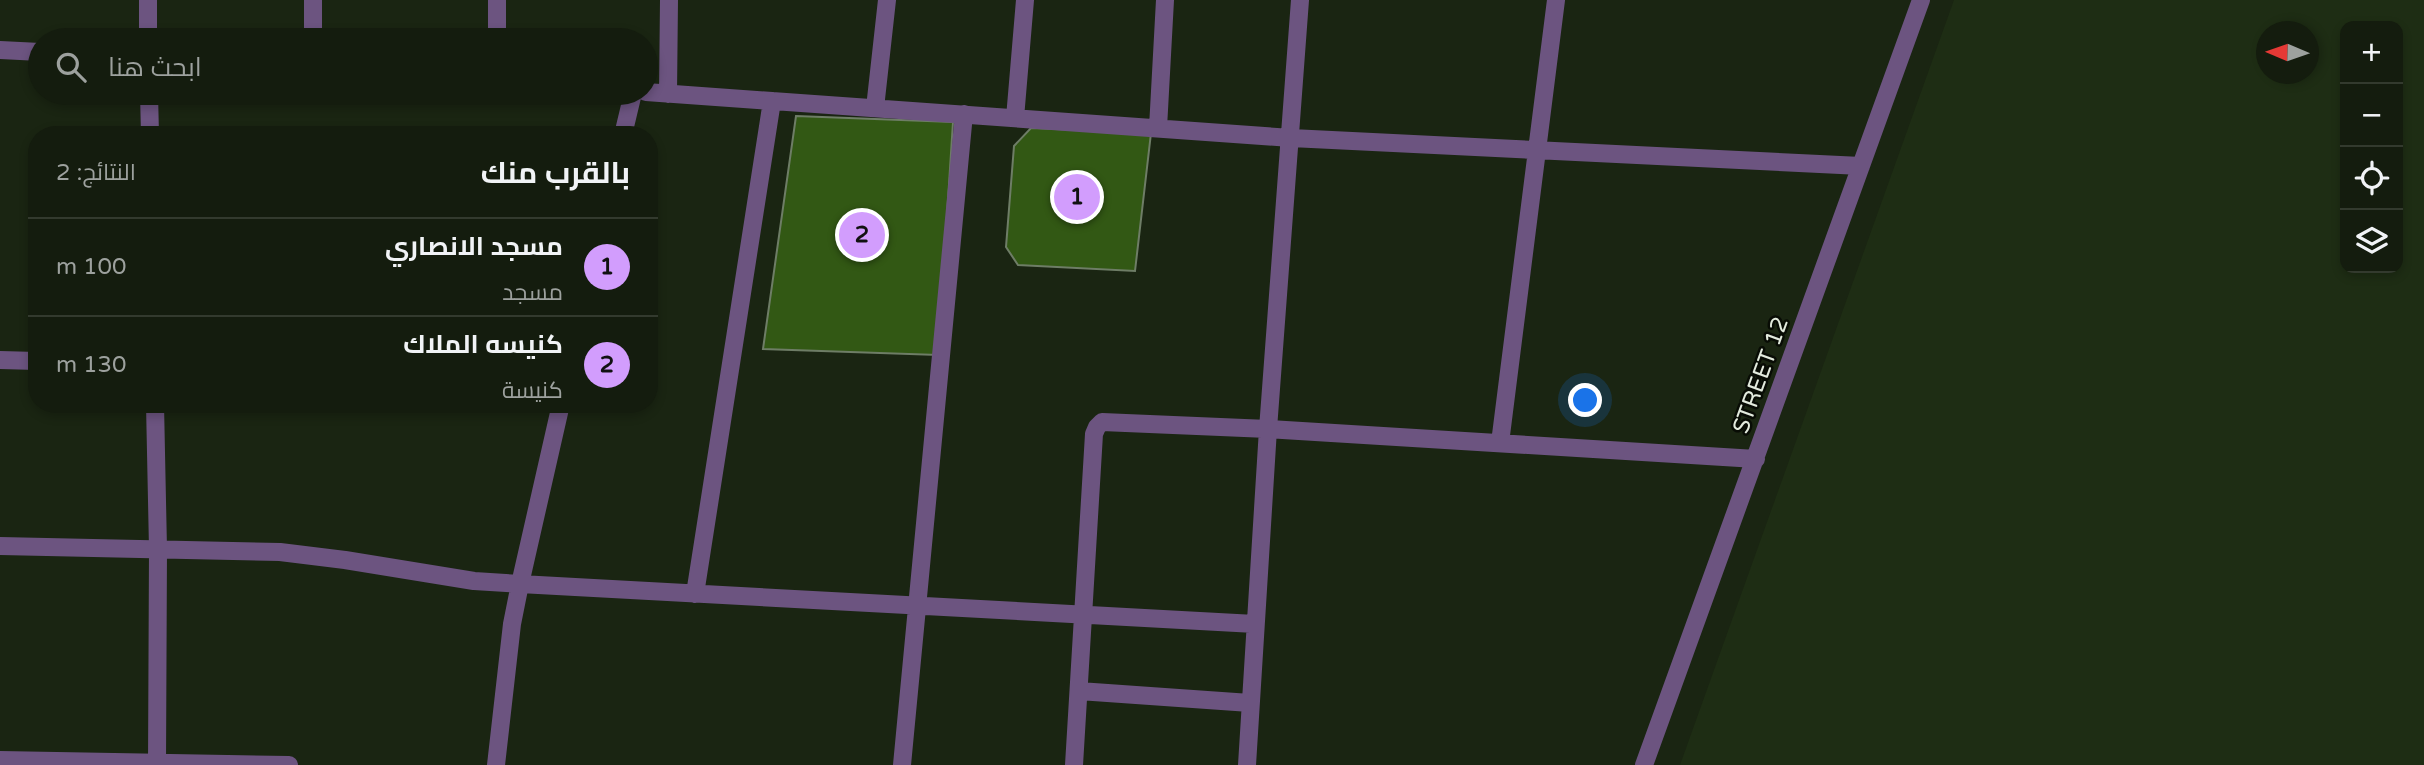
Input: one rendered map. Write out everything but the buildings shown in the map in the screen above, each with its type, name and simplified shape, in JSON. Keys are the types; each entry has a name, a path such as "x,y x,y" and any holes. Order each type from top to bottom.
{"street":[{"path":"148,0 148,28"},
{"path":"313,0 313,28"},
{"path":"497,0 497,28"},
{"path":"668,94 669,0"},
{"path":"875,108 887,0"},
{"path":"1015,118 1025,0"},
{"path":"1158,128 1165,0"},
{"path":"1247,765 1268,429 1300,0"},
{"path":"1500,443 1556,0"},
{"name":"STREET 12","path":"1644,765 1921,0"},
{"path":"0,50 28,51"},
{"path":"658,93 1291,138 1861,166"},
{"path":"695,594 772,101"},
{"path":"149,105 150,126"},
{"path":"625,126 630,105"},
{"path":"902,765 964,114"},
{"path":"0,360 28,361"},
{"path":"155,413 158,549 157,763"},
{"path":"496,765 512,624 559,413"},
{"path":"1074,765 1094,434 1102,422 1268,429 1756,459"},
{"path":"0,547 280,552 474,581 1255,624"},
{"path":"1079,691 1250,703"},
{"path":"0,760 289,765"}],"shaded area":[{"path":"1954,0 2424,0 2424,765 1680,765"}],"place":[{"name":"مسجد الانصاري","path":"1077,197"},
{"name":"كنيسه الملاك","path":"862,235"}]}
